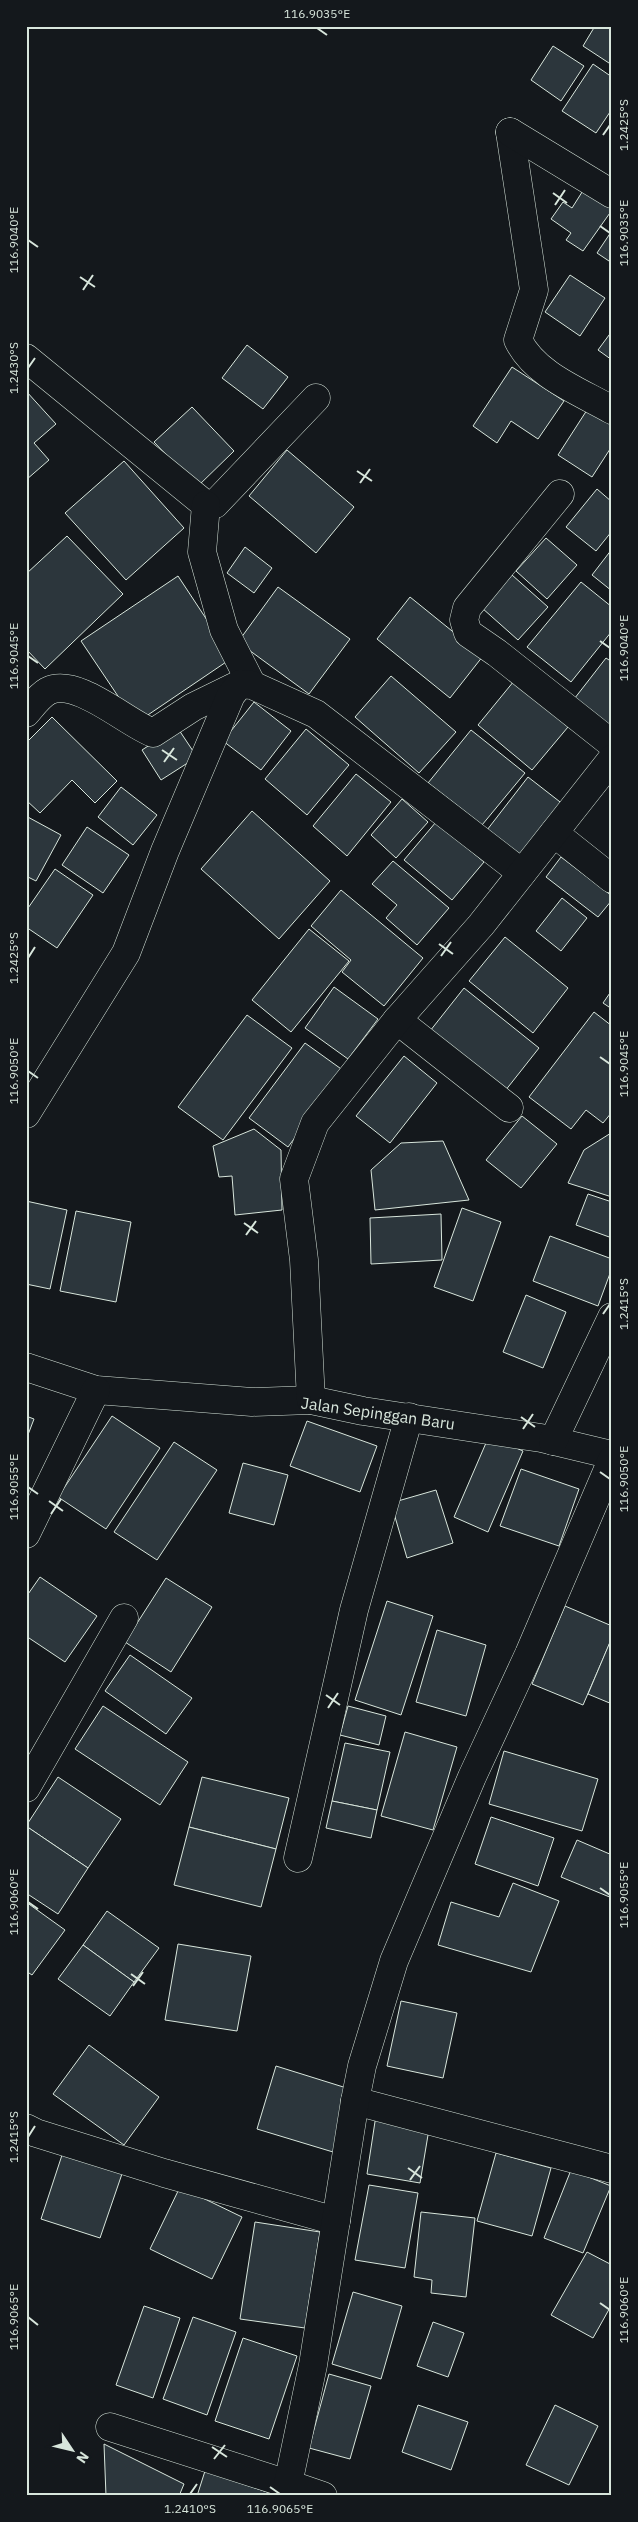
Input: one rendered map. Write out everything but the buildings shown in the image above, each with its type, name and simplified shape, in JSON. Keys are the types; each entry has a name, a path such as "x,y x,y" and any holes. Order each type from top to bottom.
{"street":[{"path":"612,194 510,132 534,290 518,340 524,352 536,366 612,410"},
{"path":"26,358 206,505 215,504 316,398"},
{"path":"560,494 467,608 464,620 468,633 497,653 612,744"},
{"path":"206,505 202,552 224,630 246,684 316,714 522,873"},
{"path":"26,713 49,690 71,689 84,692 115,713 153,733 193,706 246,684"},
{"path":"26,1114 126,953 165,851 232,695 246,684"},
{"path":"311,1400 304,1260 294,1179 315,1123 397,1020 522,873 612,759"},
{"path":"554,833 612,879"},
{"path":"397,1020 509,1108"},
{"path":"553,1441 612,1317"},
{"name":"Jalan Sepinggan Baru","path":"26,1367 96,1390 252,1402 311,1400 363,1411 553,1441 612,1454"},
{"path":"26,1534 96,1390"},
{"path":"298,1858 354,1610 409,1417"},
{"path":"288,2490 313,2365 354,2101 362,2066 394,1961 472,1777 529,1654 612,1460"},
{"path":"26,1788 124,1618"},
{"path":"354,2101 612,2169"},
{"path":"26,2128 36,2133 164,2173 336,2221"},
{"path":"110,2427 288,2490 323,2496"}]}
